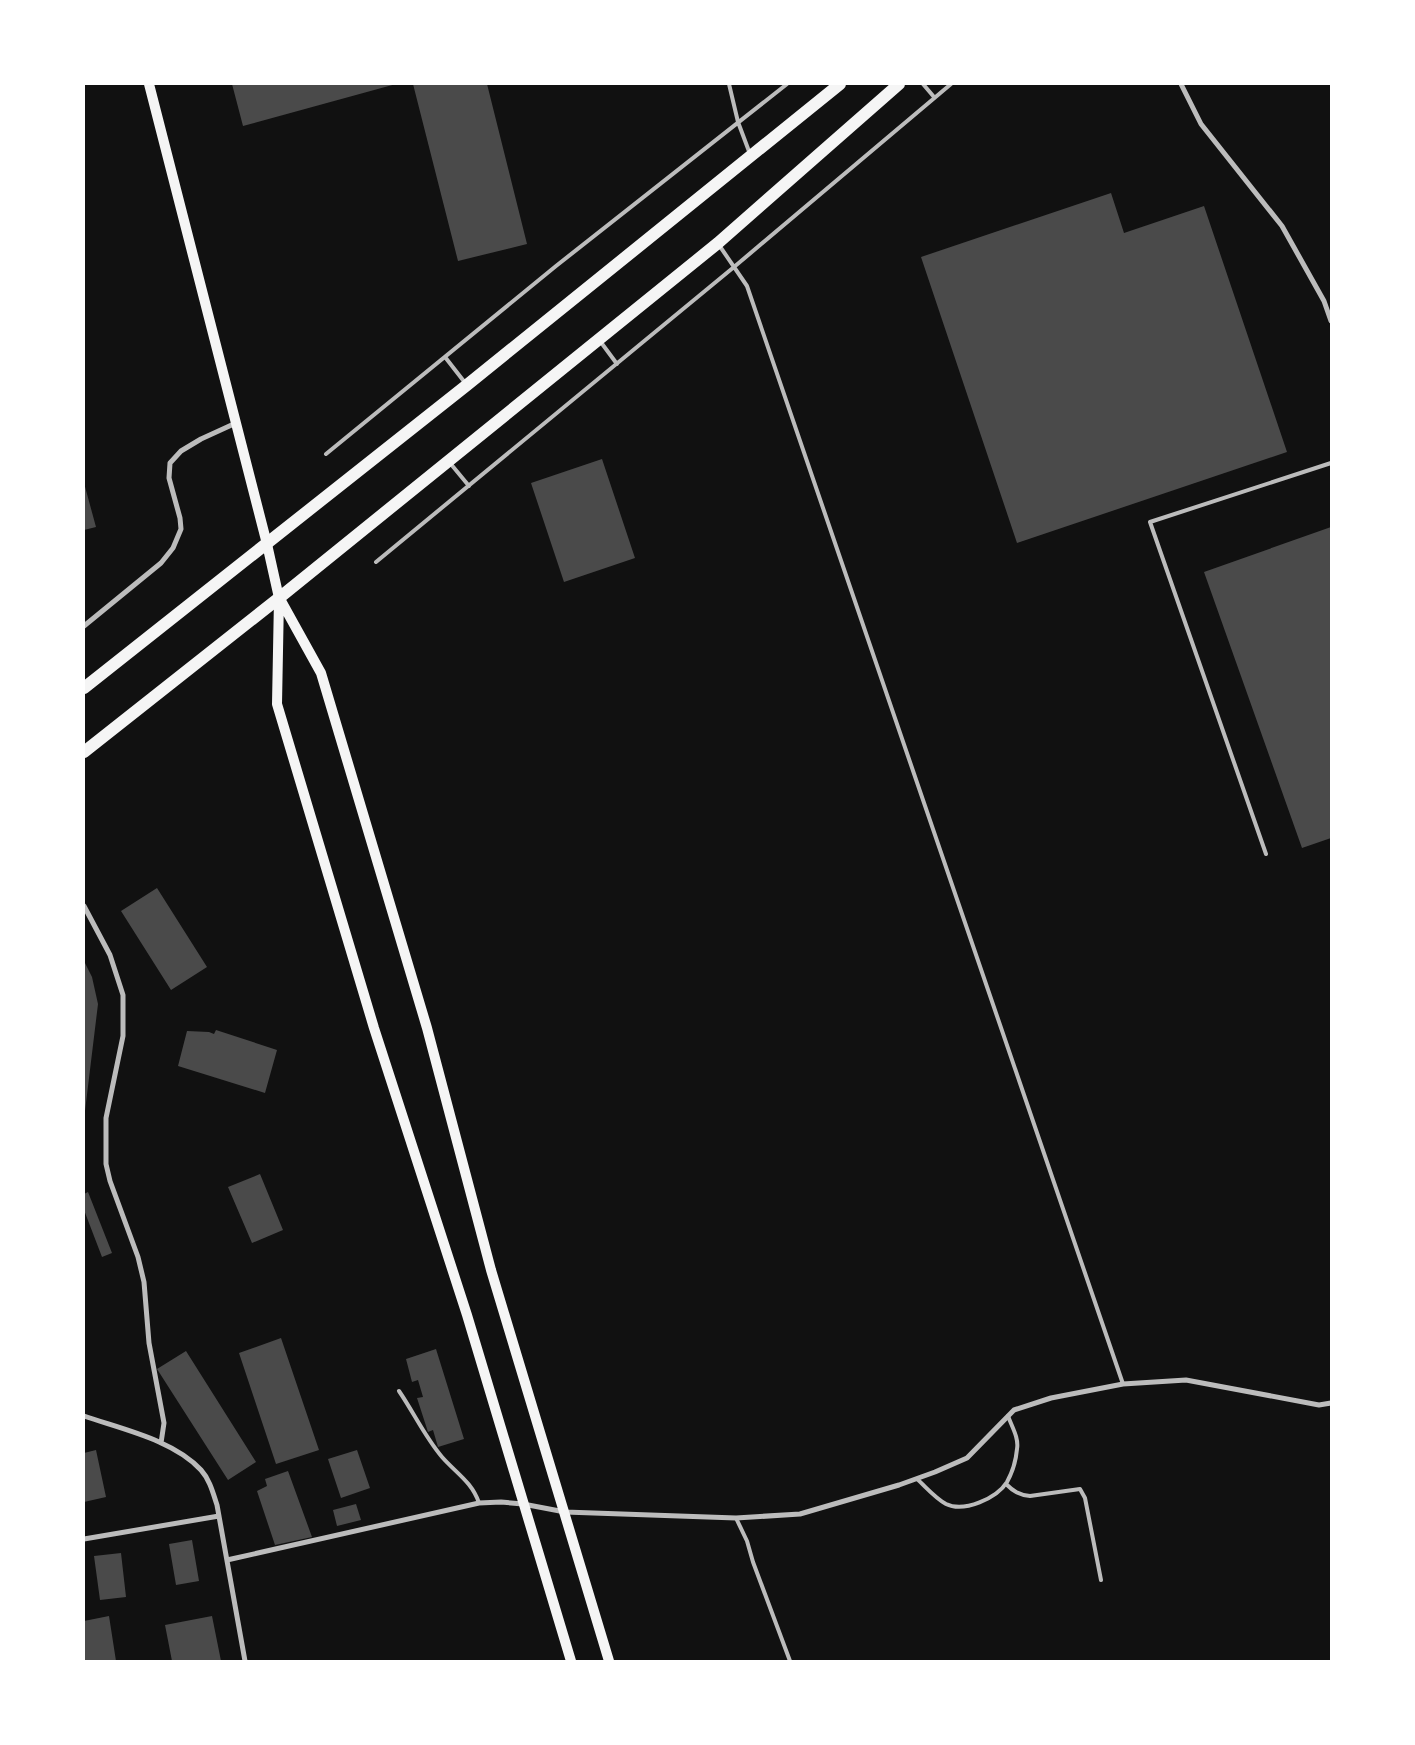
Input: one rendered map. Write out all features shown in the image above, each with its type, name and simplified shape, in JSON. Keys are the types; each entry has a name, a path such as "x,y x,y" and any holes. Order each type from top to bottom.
{"main road":[{"path":"149,84 267,544 279,598 277,704 374,1028 467,1315 570,1661"},
{"path":"84,688 467,385 840,84"},
{"path":"84,752 279,598 718,243 899,84"},
{"path":"279,598 321,673 427,1028 491,1270 609,1661"}],"street":[{"path":"1181,84 1201,124 1282,226 1324,301 1331,321"},
{"path":"84,626 161,563 173,548 181,529 170,478 170,463 180,451 200,439 236,423"},
{"path":"84,906 110,955 123,996 123,1036 106,1118 106,1164 110,1181 138,1257 144,1282 149,1343 164,1422 161,1443"},
{"path":"227,1560 479,1503 523,1504 565,1512 736,1518 800,1514 899,1485 967,1458 1014,1410 1051,1398 1123,1384 1186,1380 1319,1405 1331,1402"},
{"path":"84,1416 161,1443 185,1456 201,1470 209,1482 219,1516 246,1661"},
{"path":"84,1539 219,1516"}],"lane":[{"path":"729,84 738,122 751,156"},
{"path":"326,454 556,266 787,84"},
{"path":"923,84 934,97"},
{"path":"376,562 734,267 951,84"},
{"path":"718,243 747,286 1123,1384"},
{"path":"598,339 617,364"},
{"path":"444,356 467,385"},
{"path":"448,461 469,486"},
{"path":"1266,854 1150,522 1331,463"},
{"path":"399,1390 442,1458 475,1492 479,1503"},
{"path":"917,1478 933,1494 947,1504 960,1507 989,1498 1006,1484 1018,1448 1008,1416"},
{"path":"1006,1484 1012,1491 1022,1495 1080,1490 1085,1498 1101,1580"},
{"path":"736,1518 747,1541 790,1661"}],"building":[{"path":"232,84 396,84 243,126"},
{"path":"413,84 487,84 527,244 458,261"},
{"path":"1111,193 1124,233 1204,206 1287,452 1017,543 921,257"},
{"path":"602,459 635,558 564,582 531,483"},
{"path":"84,483 96,527 84,530"},
{"path":"1331,527 1331,838 1302,848 1204,572"},
{"path":"157,888 207,967 171,990 121,911"},
{"path":"84,961 92,977 98,1004 85,1111 84,1111"},
{"path":"216,1030 277,1050 265,1093 178,1066 187,1031 214,1034"},
{"path":"260,1174 283,1230 252,1243 228,1187"},
{"path":"88,1192 112,1253 102,1257 84,1210 84,1194"},
{"path":"281,1338 319,1450 276,1464 239,1353"},
{"path":"436,1349 464,1439 438,1447 433,1430 428,1432 417,1398 423,1397 418,1380 412,1382 406,1359"},
{"path":"186,1351 256,1462 228,1480 157,1369"},
{"path":"96,1450 106,1497 84,1502 84,1453"},
{"path":"357,1450 370,1488 341,1498 328,1459"},
{"path":"288,1471 312,1537 275,1545 257,1491 267,1486 265,1479"},
{"path":"356,1504 361,1520 337,1526 333,1510"},
{"path":"192,1540 199,1581 176,1585 169,1544"},
{"path":"121,1553 126,1597 100,1600 94,1556"},
{"path":"109,1616 116,1661 84,1661 84,1621"},
{"path":"212,1616 221,1661 172,1661 165,1625"}]}
